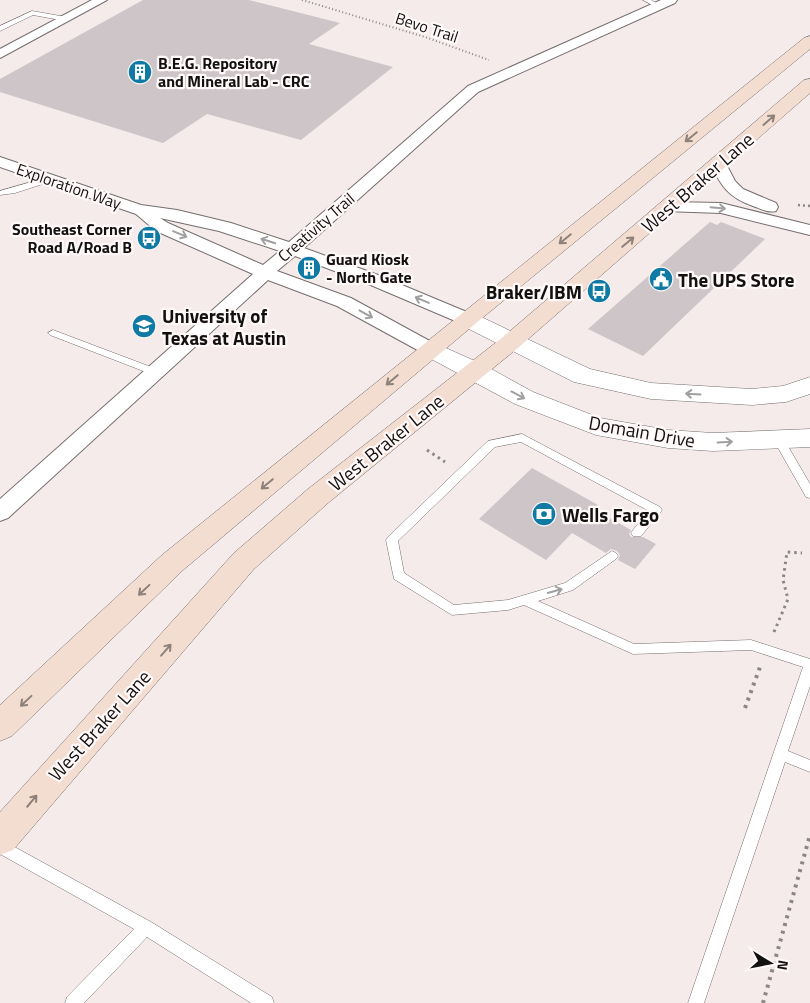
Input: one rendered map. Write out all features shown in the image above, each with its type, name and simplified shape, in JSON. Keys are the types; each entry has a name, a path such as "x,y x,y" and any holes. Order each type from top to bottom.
{"main road":[{"name":"West Braker Lane","path":"0,726 172,563 430,349 810,41"},
{"name":"West Braker Lane","path":"0,838 244,561 318,496 511,342 670,207 718,162 810,84"}],"street":[{"path":"0,54 101,0"},
{"name":"Creativity Trail","path":"0,512 265,273 473,89 658,2"},
{"name":"Exploration Way","path":"0,162 138,210 184,217 225,227 292,249 372,279 467,319"},
{"path":"718,162 729,186 743,198 795,216 810,225"},
{"path":"670,207 721,208 810,230"},
{"name":"Exploration Way","path":"138,210 162,227 265,273 344,302 430,349"},
{"path":"467,319 583,376 651,391 752,397 786,394 810,385"},
{"name":"Domain Drive","path":"430,349 524,398 596,426 677,440 713,442 810,438"},
{"path":"752,397 778,439"}],"lane":[{"path":"0,29 32,12 66,19"},
{"path":"0,193 49,179"},
{"path":"53,333 155,372"},
{"path":"612,556 569,587 508,605 452,610 398,576 392,540 492,444 522,438 656,510 637,533"},
{"path":"778,439 810,494"},
{"path":"524,600 633,649 751,645 810,666 696,1003"},
{"path":"780,754 810,766"},
{"path":"0,846 146,927 266,1003"},
{"path":"73,1003 146,927"}],"path":[{"name":"Bevo Trail","path":"302,0 425,37 516,69"},
{"path":"427,450 448,463"},
{"path":"772,637 788,599 783,580 787,552 802,553"},
{"path":"745,708 762,662"},
{"path":"763,1003 810,835"}],"building":[{"name":"B.E.G. Repository and Mineral Lab - CRC","path":"143,0 249,0 340,23 309,44 393,67 301,140 207,114 163,143 0,92 0,79"},
{"path":"710,222 717,225 721,222 765,239 643,356 588,329"},
{"name":"Wells Fargo","path":"532,468 598,505 594,509 631,530 629,534 631,537 643,537 656,544 635,569 618,560 620,555 617,551 611,549 606,553 572,533 546,560 479,519"}],"place":[{"name":"B.E.G. Repository and Mineral Lab - CRC","path":"140,72"},
{"name":"Southeast Corner Road A/Road B","path":"149,238"},
{"name":"Guard Kiosk - North Gate","path":"309,268"},
{"name":"The UPS Store","path":"661,279"},
{"name":"Braker/IBM","path":"599,291"},
{"name":"University of Texas at Austin","path":"144,326"},
{"name":"Wells Fargo","path":"544,514"}]}
